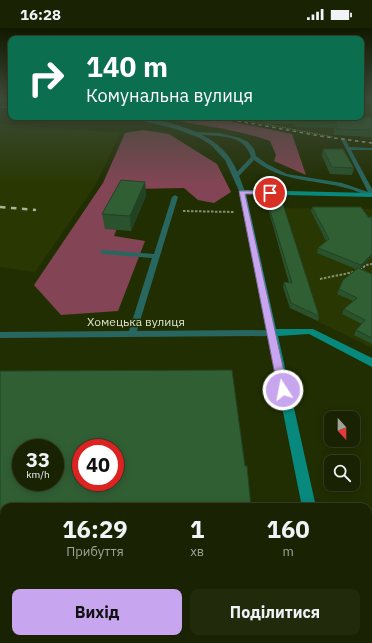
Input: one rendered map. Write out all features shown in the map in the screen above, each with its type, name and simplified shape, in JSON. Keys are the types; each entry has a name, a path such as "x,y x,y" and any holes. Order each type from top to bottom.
{"street":[{"path":"180,128 192,133 221,151 229,162 242,192 308,503"},
{"path":"242,192 372,195"},
{"path":"272,333 310,331 372,363"},
{"name":"Хомецька вулиця","path":"0,335 272,333"}],"lane":[{"path":"192,133 223,134 248,144 254,150 254,157 236,176"},
{"path":"343,139 372,195"},
{"path":"347,148 372,149"},
{"path":"254,157 273,172 287,176 344,185 372,195"},
{"path":"132,334 175,197"},
{"path":"103,252 156,256"}],"path":[{"path":"285,128 330,136"},
{"path":"190,211 218,212"},
{"path":"320,279 358,271 366,265 372,264"}],"shaded area":[{"path":"0,128 49,128 120,133 96,184 35,272 0,267"},
{"path":"217,128 262,128 292,134 306,175 274,161 276,155 270,141"},
{"path":"286,128 354,128 360,136 326,135"},
{"path":"355,128 372,128 372,140 362,138"},
{"path":"143,130 169,134 217,164 231,192 214,203 198,200 184,188 132,189 114,236 145,241 118,311 61,315 34,285 103,183 125,133"},
{"path":"268,208 372,209 372,348 290,308 283,287 290,287"}],"building":[{"path":"336,128 372,128 372,130 336,129"},
{"path":"323,149 343,149 354,168 332,167"},
{"path":"121,180 145,182 130,216 102,214"},
{"path":"268,204 283,204 319,316 291,303 284,282 292,283"},
{"path":"312,207 361,207 369,218 372,216 372,254 361,265 318,248 329,239"},
{"path":"358,268 372,274 372,338 356,330 365,320 344,309 357,298 339,289 343,280"},
{"path":"232,370 245,466 247,466 251,503 0,503 0,371"}],"railway":[{"path":"275,128 372,143"},
{"path":"0,207 36,210"}],"route":[{"path":"270,193 242,192 283,390"}]}
